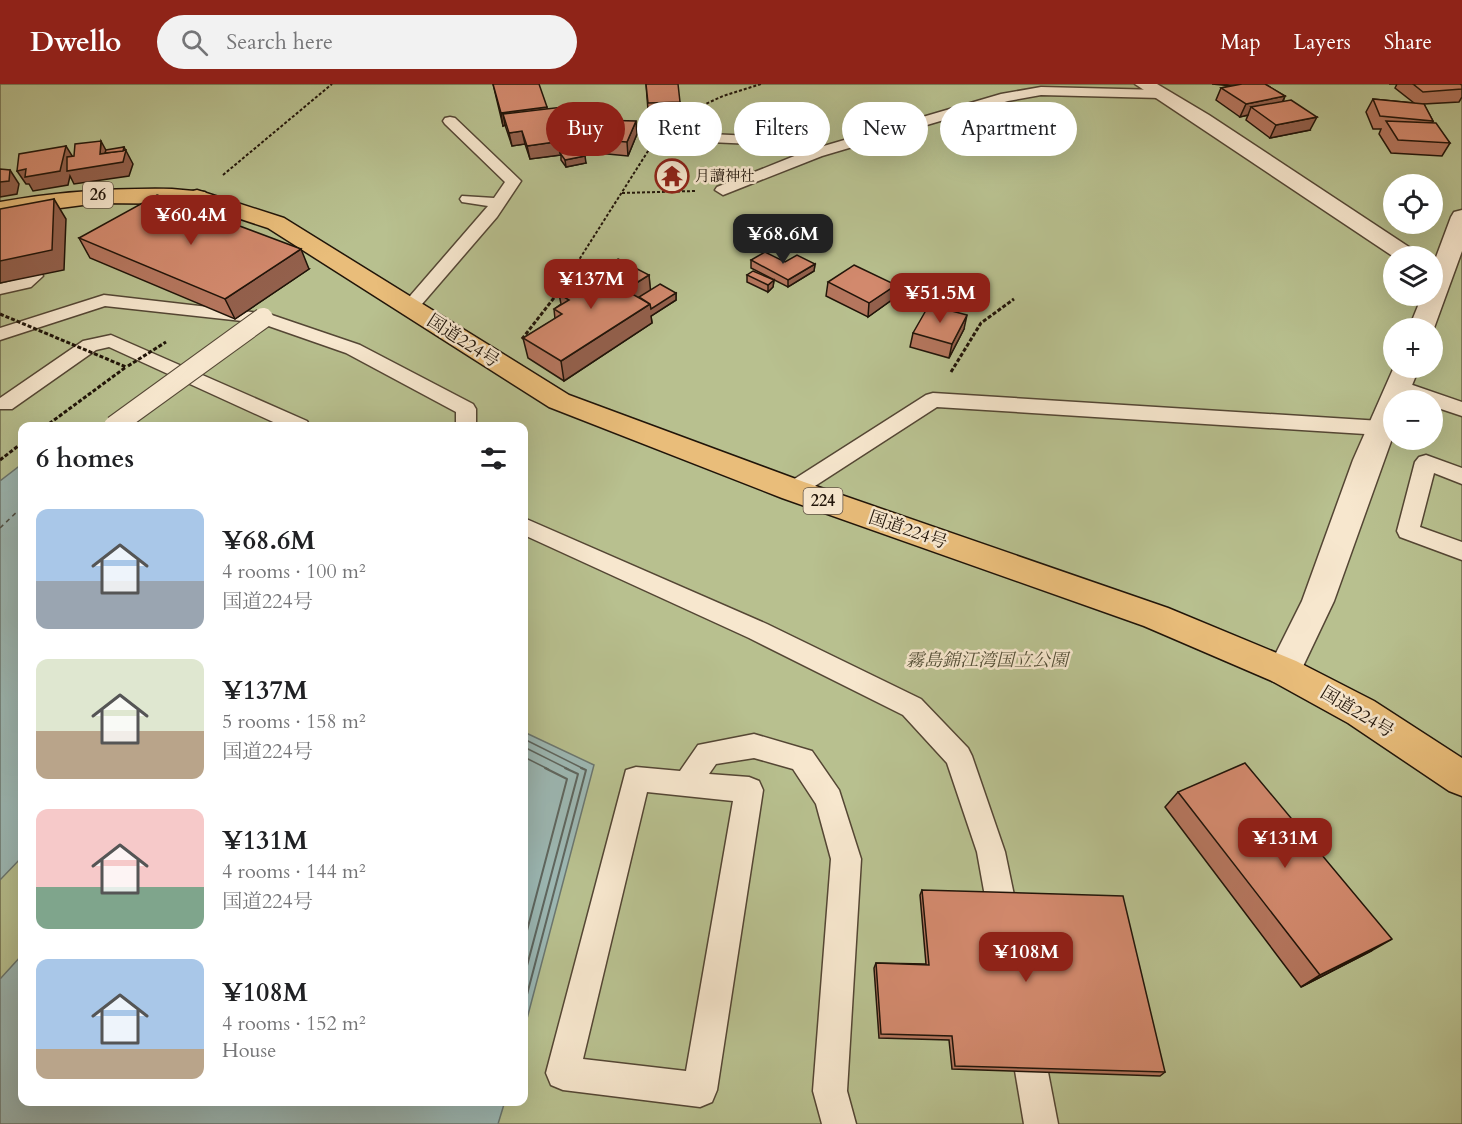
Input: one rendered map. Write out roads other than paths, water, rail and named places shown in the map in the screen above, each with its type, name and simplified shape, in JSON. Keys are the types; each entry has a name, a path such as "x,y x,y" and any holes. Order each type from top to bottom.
{"main road":[{"name":"26","path":"0,209 38,211 93,195 141,193 197,197"},
{"name":"国道224号","path":"197,197 241,210 276,224 560,401 793,490 1156,617 1284,671 1361,712 1462,779"}],"street":[{"path":"1150,87 1222,132 1392,246"},
{"path":"1443,266 1462,217"},
{"path":"1284,671 1318,602 1402,378"}],"lane":[{"path":"830,149 1006,97 1041,91 1150,87"},
{"path":"410,307 498,203 513,181 450,121"},
{"path":"723,190 809,156"},
{"path":"468,199 498,203"},
{"path":"0,288 24,283 34,276"},
{"path":"0,334 104,300 263,318 353,349 466,418"},
{"path":"120,422 263,318"},
{"path":"5,404 90,345 111,341 291,422"},
{"path":"1404,378 1462,409"},
{"path":"793,490 933,400 1381,429"},
{"path":"1462,476 1426,462 1408,531 1462,552"},
{"path":"528,528 758,631 912,707 958,756 991,852 1010,953"},
{"path":"687,784 708,753 754,746 802,760 829,799 846,859 830,1091 838,1124"},
{"path":"636,779 687,784 749,790 700,1090 563,1073 636,779"},
{"path":"1022,1021 1041,1124"}],"water":[{"path":"18,467 18,861 0,880 0,481"},
{"path":"528,734 594,765 528,1015"},
{"path":"18,959 18,1106 503,1106 498,1124 0,1124 0,979"}],"place":[{"name":"月讀神社","path":"672,176"}],"park label":[{"name":"霧島錦江湾国立公園","path":"987,660"}]}
